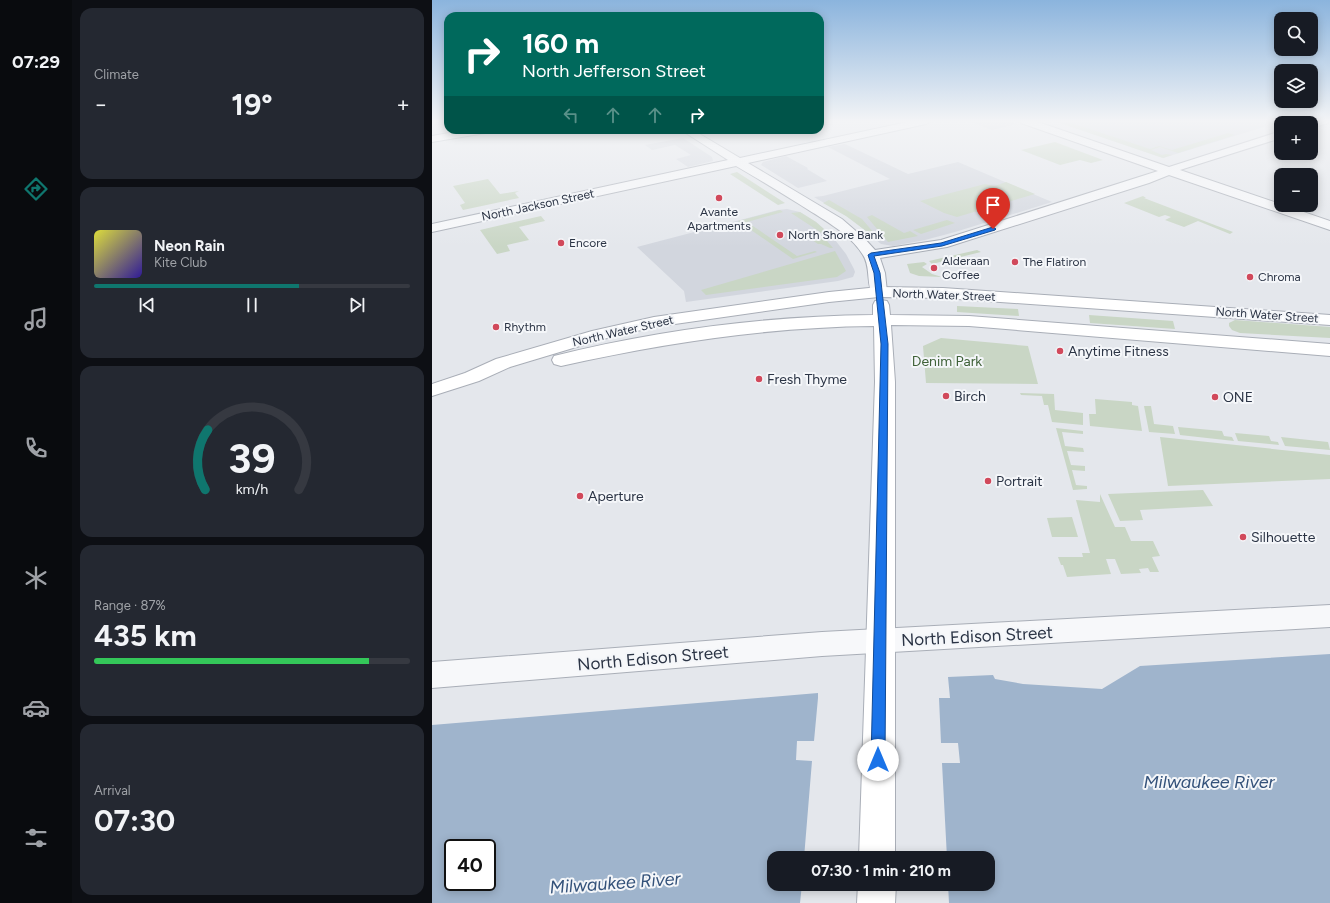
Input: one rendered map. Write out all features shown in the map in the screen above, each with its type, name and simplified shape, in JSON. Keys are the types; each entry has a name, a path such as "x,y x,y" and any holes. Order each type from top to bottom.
{"main road":[{"name":"North Water Street","path":"432,390 472,377 503,363 587,338 654,322 812,299 879,292 943,293 1330,320"},
{"path":"877,851 885,382 879,292"},
{"name":"North Water Street","path":"472,377 512,373 605,350 696,334 800,323 882,320 969,321 1330,350"},
{"path":"876,903 877,891"}],"street":[{"name":"North Jackson Street","path":"432,228 733,163"},
{"path":"740,163 837,222 871,255 877,273 879,292"},
{"path":"1146,163 1330,226"},
{"path":"871,255 906,251 949,242 1138,183 1192,163"},
{"name":"North Edison Street","path":"432,675 822,644 881,642 1330,616"}],"shaded area":[{"path":"682,163 704,163 688,167"},
{"path":"762,163 799,163 827,181 798,188 761,165"},
{"path":"859,163 885,163 908,174 953,163 961,163 1052,202 955,232 893,246 881,244 853,220 814,197 890,179"},
{"path":"787,209 800,212 816,222 832,236 846,254 854,269 855,272 853,277 838,281 686,302 684,291 637,247 778,210"}],"green space":[{"path":"1055,163 1067,163 1060,165"},
{"path":"737,172 785,203 778,205 730,174"},
{"path":"488,179 500,194 519,191 515,193 519,198 463,210 460,205 465,203 453,186"},
{"path":"1006,182 1035,194 957,217 944,213 920,201 985,184 995,186"},
{"path":"1143,196 1146,198 1144,198 1233,232 1230,234 1198,221 1184,227 1165,220 1171,217 1165,215 1159,217 1124,203"},
{"path":"829,200 862,219 874,233 870,234 846,216 823,203"},
{"path":"780,210 783,212 747,222 797,256 815,251 817,252 793,259 738,221"},
{"path":"800,212 816,222 834,238 831,239 791,213"},
{"path":"872,215 904,233 910,231 918,236 888,242 867,217"},
{"path":"541,216 545,221 519,227 529,240 507,245 510,251 497,254 480,230"},
{"path":"947,220 955,223 921,234 913,230"},
{"path":"813,232 827,241 833,248 818,244 803,234"},
{"path":"977,250 981,252 932,264 929,261"},
{"path":"835,251 846,271 837,277 706,295 701,290"},
{"path":"924,262 927,264 922,267 932,274 942,277 919,276 910,273 907,264"},
{"path":"957,306 1018,309 1019,316 957,312"},
{"path":"1089,315 1173,321 1175,329 1090,323"},
{"path":"1235,320 1330,327 1330,338 1240,333 1232,330 1229,326 1229,323"},
{"name":"Denim Park","path":"941,338 1028,346 1038,384 926,383 923,346"},
{"path":"1020,393 1054,394 1055,410 1083,413 1083,425 1052,422 1048,405 1044,405 1042,396 1021,395"},
{"path":"1095,399 1132,402 1132,405 1138,406 1142,431 1090,426 1089,414 1096,414"},
{"path":"1144,406 1151,406 1154,424 1173,426 1175,434 1149,432"},
{"path":"1178,427 1222,431 1224,436 1232,437 1234,441 1180,435"},
{"path":"1056,428 1083,431 1083,434 1062,432 1065,446 1083,448 1084,452 1067,451 1071,465 1085,466 1085,471 1072,470 1076,485 1087,486 1087,489 1073,490"},
{"path":"1235,433 1269,436 1271,441 1278,442 1279,445 1238,441"},
{"path":"1160,437 1330,455 1330,479 1168,486"},
{"path":"1281,437 1328,442 1330,450 1285,446"},
{"path":"1203,490 1213,506 1140,510 1143,520 1120,521 1108,494"},
{"path":"1100,494 1115,527 1125,527 1131,541 1153,541 1160,556 1152,557 1159,572 1150,572 1148,568 1139,569 1141,573 1121,574 1115,559 1106,559 1111,574 1067,577 1063,565 1061,565 1058,557 1083,557 1082,553 1090,553 1076,500 1100,502"},
{"path":"1072,517 1078,537 1052,537 1047,518"}],"water":[{"name":"Milwaukee River","path":"1330,654 1330,903 432,903 432,725 818,693 818,698 950,698 948,677 993,675 995,679 1023,684 1102,689 1140,666"}],"pier":[{"path":"818,698 939,698 941,743 958,743 960,763 942,763 947,851 805,851 812,761 796,760 797,741 814,741"},
{"path":"801,891 948,891 949,903 800,903"}],"place":[{"name":"Avante Apartments","path":"719,198"},
{"name":"North Shore Bank","path":"780,235"},
{"name":"Encore","path":"561,243"},
{"name":"The Flatiron","path":"1015,262"},
{"name":"Alderaan Coffee","path":"934,268"},
{"name":"Chroma","path":"1250,277"},
{"name":"Rhythm","path":"496,327"},
{"name":"Anytime Fitness","path":"1060,351"},
{"name":"Fresh Thyme","path":"759,379"},
{"name":"Birch","path":"946,396"},
{"name":"ONE","path":"1215,397"},
{"name":"Portrait","path":"988,481"},
{"name":"Aperture","path":"580,496"},
{"name":"Silhouette","path":"1243,537"}],"route":[{"path":"878,760 885,382 884,344 877,273 871,255 906,251 942,244 993,229"}]}
